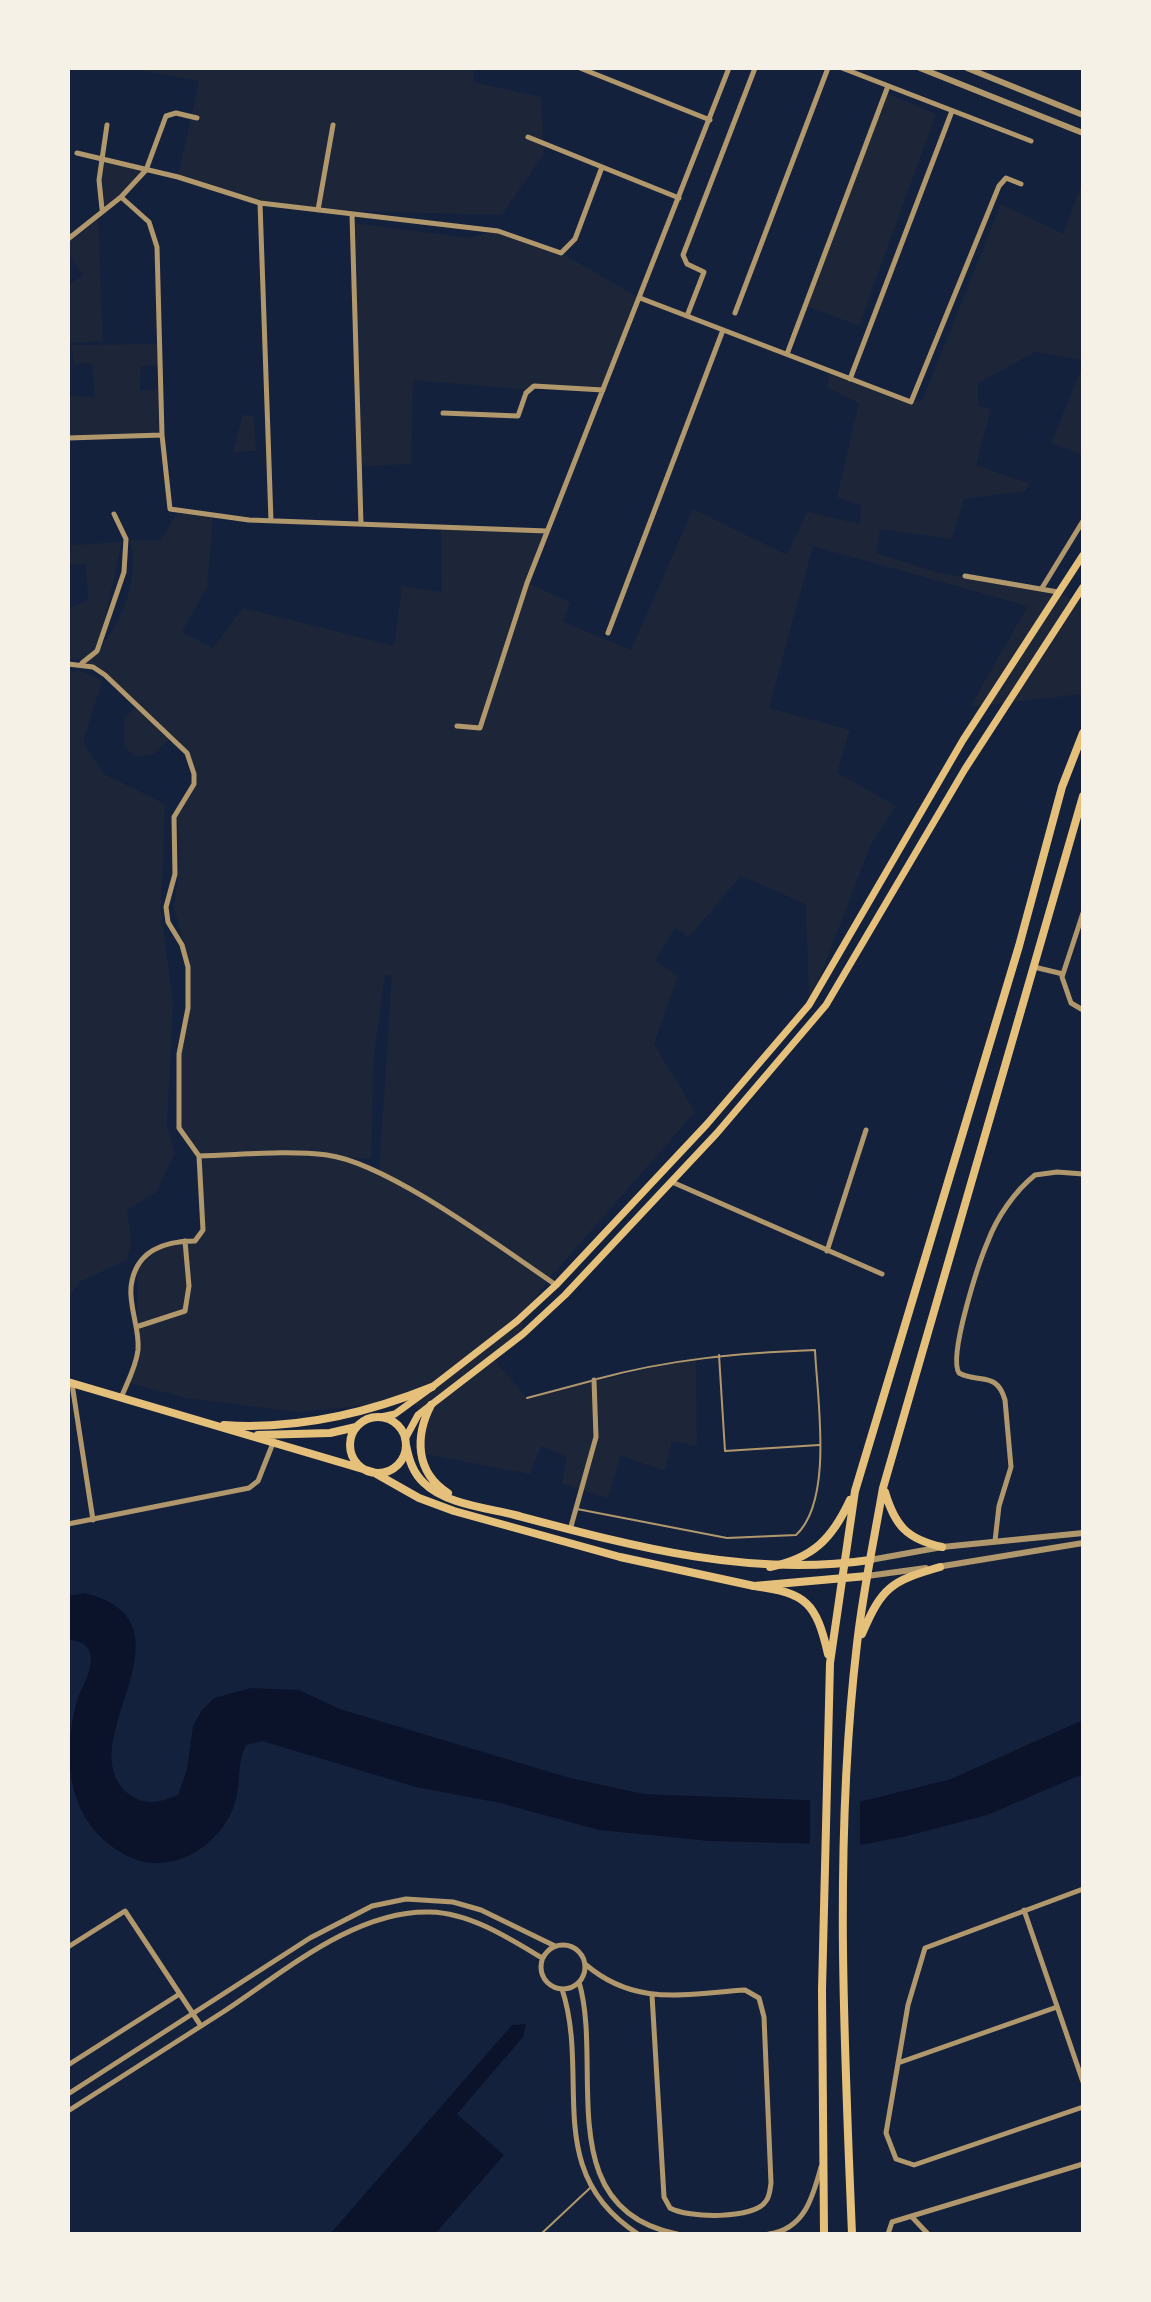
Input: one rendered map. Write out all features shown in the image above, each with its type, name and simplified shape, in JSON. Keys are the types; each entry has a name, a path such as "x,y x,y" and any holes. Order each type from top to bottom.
{"main road":[{"path":"245,1435 330,1433 395,1414 517,1321 556,1285 707,1124 809,1005 963,740 1083,555"},
{"path":"70,1382 373,1472 396,1466 412,1423 523,1334 672,1182 826,1005 965,769 1083,587"},
{"path":"824,2234 824,1886 830,1663 855,1491 1015,961 1062,787 1083,733"},
{"path":"852,2234 846,2082 848,1763 857,1645 867,1576 883,1488 1083,796"},
{"path":"207,1424 276,1425 344,1416 432,1387"},
{"path":"431,1405 422,1428 420,1453 433,1480 459,1500"},
{"path":"381,1417 395,1423 406,1442 413,1470 424,1484 459,1500 688,1557 770,1567 870,1560"},
{"path":"358,1426 351,1451 359,1465 419,1498 454,1511 633,1560 789,1591 809,1604 821,1629 830,1663"},
{"path":"883,1488 899,1528 915,1540 942,1547"},
{"path":"770,1567 793,1562 823,1546 834,1532 855,1491"},
{"path":"857,1645 884,1591 904,1577 940,1567"},
{"path":"754,1586 867,1576"}],"street":[{"path":"580,68 710,120"},
{"path":"457,726 480,728 547,531 729,68"},
{"path":"687,316 704,272 687,264 683,255 755,68"},
{"path":"735,313 828,68"},
{"path":"842,68 1031,141"},
{"path":"920,68 1083,133"},
{"path":"967,68 1083,115"},
{"path":"787,354 888,86"},
{"path":"850,379 952,111"},
{"path":"69,235 121,197 146,170 166,116 176,113 197,118"},
{"path":"102,209 99,180 107,125"},
{"path":"318,210 333,125"},
{"path":"528,137 679,198"},
{"path":"77,153 260,203 498,231 561,253 575,239 602,167"},
{"path":"640,298 911,402 999,186 1006,178 1021,184"},
{"path":"121,197 149,222 154,234 167,504 177,513 271,521 547,531"},
{"path":"260,203 271,521"},
{"path":"352,215 361,524"},
{"path":"608,633 723,330"},
{"path":"443,413 518,416 526,393 534,386 603,390"},
{"path":"68,438 162,435"},
{"path":"81,663 97,651 124,572 126,539 114,514"},
{"path":"1042,588 1083,521"},
{"path":"965,576 1058,592"},
{"path":"68,664 81,663 105,675 187,753 194,774 194,784 174,817 175,874 166,907 168,922 182,945 188,967 188,1008 179,1054 179,1128 199,1156 203,1230 199,1239 170,1241 150,1250 137,1270 131,1287 136,1359 121,1398"},
{"path":"1083,913 1063,974 1065,993 1071,1003 1083,1010"},
{"path":"1034,967 1063,974"},
{"path":"827,1251 866,1130"},
{"path":"199,1156 308,1154 346,1160 379,1174 478,1231 556,1285"},
{"path":"995,1541 999,1506 1011,1467 1005,1400 1002,1390 991,1378 959,1373 956,1353 988,1240 1002,1214 1035,1175 1057,1172 1083,1174"},
{"path":"672,1182 882,1274"},
{"path":"136,1327 185,1311 189,1286 185,1241"},
{"path":"570,1530 596,1437 594,1380"},
{"path":"70,1382 93,1520"},
{"path":"68,1524 249,1488 264,1470 273,1443"},
{"path":"870,1560 942,1547 1083,1533"},
{"path":"867,1576 1083,1543"},
{"path":"1083,1889 925,1948 908,2005 886,2133 896,2159 907,2165 921,2164 1083,2107"},
{"path":"68,2094 310,1938 353,1914 389,1901 430,1898 481,1910 555,1946 572,1947 585,1964 611,1984 652,1995 745,1990 759,1998 764,2017 771,2183 766,2202 749,2212 691,2215 670,2208 664,2197 652,1995"},
{"path":"1024,1910 1083,2082"},
{"path":"68,1947 125,1911 201,2026"},
{"path":"68,2111 320,1949 370,1923 400,1915 432,1912 452,1915 500,1933 542,1958"},
{"path":"542,1958 555,1946"},
{"path":"542,1958 543,1977 551,1986 562,1989 579,1982"},
{"path":"585,1964 579,1982 585,2004 587,2127 603,2179 629,2212 645,2223 677,2234"},
{"path":"562,1989 568,2012 573,2133 578,2158 591,2187 614,2216 638,2234"},
{"path":"68,2065 179,1994"},
{"path":"898,2063 1057,2007"},
{"path":"769,2234 787,2229 803,2214 823,2161"},
{"path":"888,2234 892,2222 1083,2164"},
{"path":"911,2217 928,2234"}],"lane":[{"path":"527,1398 658,1363 719,1354 815,1350 820,1445 812,1513 796,1535 727,1538 576,1509"},
{"path":"719,1354 725,1451 820,1445"},
{"path":"541,2234 603,2179"}],"shaded area":[{"path":"128,68 474,68 473,82 541,97 544,153 502,215 318,210 260,203 178,177 199,81"},
{"path":"886,93 936,114 859,326 805,305"},
{"path":"103,158 145,169 121,197 102,209 99,180"},
{"path":"1083,181 1083,360 1035,352 978,383 978,406 991,409 976,465 1030,484 1025,491 964,499 952,539 880,529 876,553 939,573 1058,592 1074,601 1083,587 1083,694 970,707 1028,606 813,546 769,708 850,730 837,773 896,806 871,844 809,1005 806,904 741,876 689,937 675,928 655,961 678,976 654,1044 695,1112 548,1280 522,1316 523,1334 493,1358 527,1398 696,1357 697,1446 672,1441 665,1471 621,1456 608,1498 562,1483 567,1456 541,1446 530,1474 420,1453 424,1420 414,1401 299,1412 186,1398 127,1382 138,1347 137,1270 163,1244 185,1241 203,1230 199,1156 179,1128 179,1054 188,1008 186,955 174,907 179,869 177,810 194,784 187,753 171,738 153,754 136,757 124,747 124,717 137,707 105,675 81,663 86,658 68,660 68,609 88,600 86,564 70,565 71,545 122,542 98,650 115,626 127,598 133,569 130,540 161,540 177,513 213,516 207,587 182,632 213,648 243,608 394,646 402,586 442,592 441,527 547,531 527,583 570,602 563,622 631,650 693,509 787,555 807,512 860,524 861,505 837,497 859,403 827,387 830,371 911,402 922,401 1001,204 1063,234","holes":["385,975 392,976 379,1173 333,1156 371,1159 374,1056"]},
{"path":"98,219 103,341 68,343 68,285 84,275 68,254 68,243"},
{"path":"353,223 468,238 498,231 561,253 636,296 603,390 518,389 413,380 411,464 360,466"},
{"path":"158,344 159,365 141,366 140,390 160,390 162,435 68,438 68,396 95,397 92,363 74,364 71,345"},
{"path":"1083,365 1083,455 1051,443"},
{"path":"243,414 254,417 256,451 233,452"},
{"path":"80,671 102,681 83,742 104,774 165,804 161,910 173,1005 167,1125 175,1153 156,1192 127,1210 131,1242 127,1260 79,1282 68,1299 68,672"},
{"path":"85,1593 119,1609 134,1631 135,1658 112,1748 115,1775 132,1796 149,1802 178,1795 187,1769 193,1726 202,1710 214,1698 251,1688 299,1690 340,1709 570,1778 644,1794 859,1802 951,1779 1083,1720 1083,1774 987,1815 860,1845 709,1841 599,1830 500,1803 416,1787 262,1741 246,1745 236,1799 222,1829 210,1841 181,1859 148,1863 111,1846 94,1830 74,1792 70,1770 72,1724 91,1661 90,1651 84,1645 68,1640 68,1596"},
{"path":"526,2024 523,2037 457,2114 504,2155 435,2234 330,2234 512,2025"}],"pier":[{"path":"810,1796 860,1797 860,1849 810,1849"}]}
